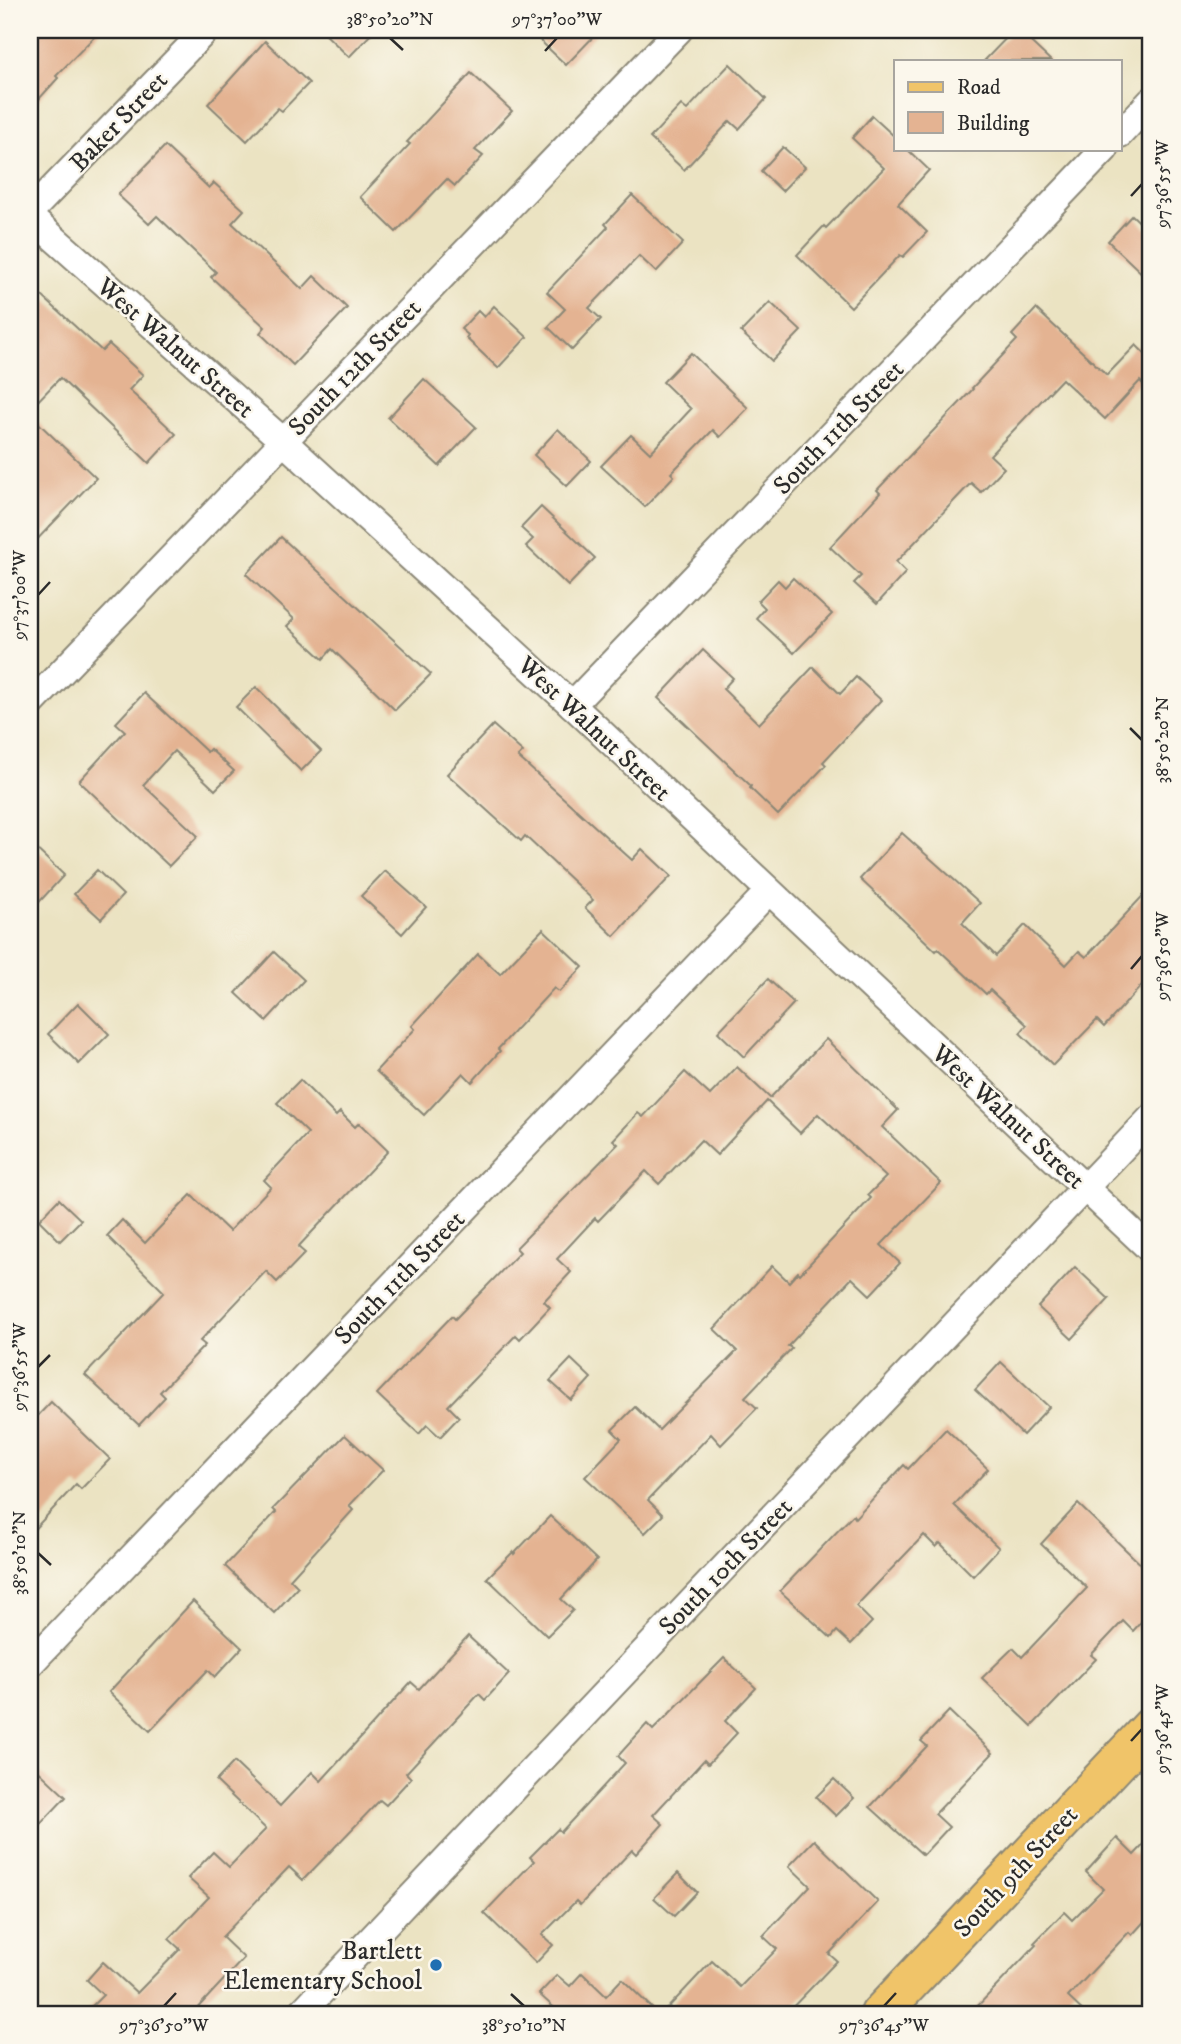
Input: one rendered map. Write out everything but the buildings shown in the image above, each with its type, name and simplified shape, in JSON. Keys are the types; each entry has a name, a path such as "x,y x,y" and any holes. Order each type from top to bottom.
{"main road":[{"name":"South 9th Street","path":"880,2014 1151,1727"}],"street":[{"name":"Baker Street","path":"30,212 206,30"},
{"name":"South 12th Street","path":"30,705 679,30"},
{"path":"1122,132 1151,101"},
{"name":"South 11th Street","path":"572,705 1104,150"},
{"name":"West Walnut Street","path":"30,218 283,441 572,705 1151,1250"},
{"name":"South 11th Street","path":"30,1664 769,891"},
{"name":"South 10th Street","path":"300,2014 1151,1118"}],"place":[{"name":"Bartlett Elementary School","path":"436,1965"}]}
